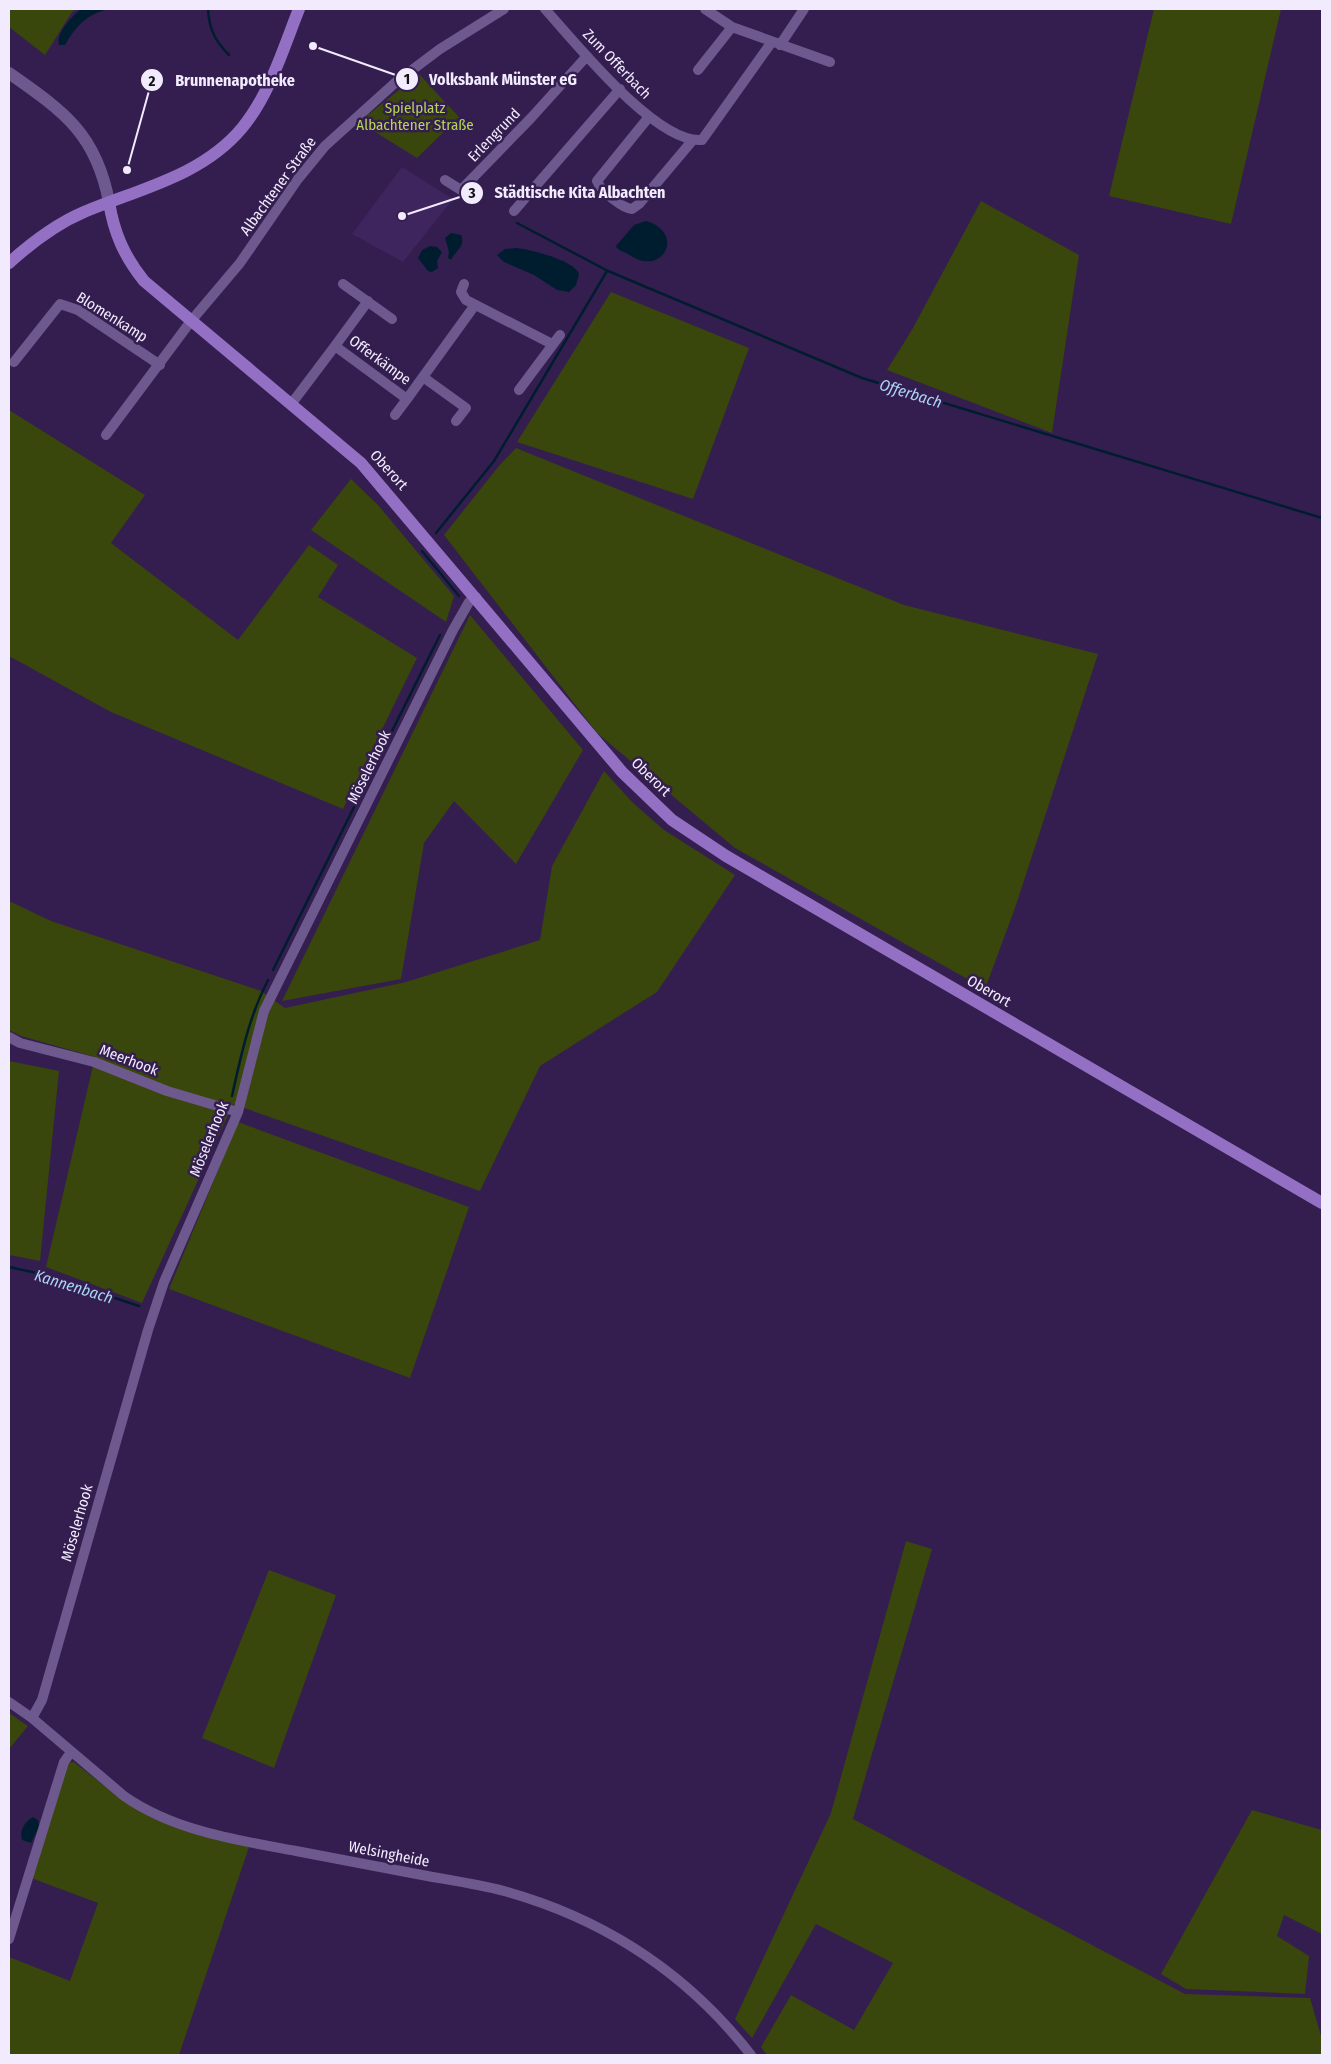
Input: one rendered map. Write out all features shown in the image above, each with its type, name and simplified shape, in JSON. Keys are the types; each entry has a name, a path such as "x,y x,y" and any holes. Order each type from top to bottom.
{"main road":[{"path":"9,263 54,228 82,213 184,172 203,163 223,148 242,128 266,91 299,9"},
{"name":"Oberort","path":"109,202 114,228 122,248 144,281 343,445 373,475 622,772 665,813 698,838 1322,1203"}],"street":[{"name":"Zum Offerbach","path":"545,9 648,118 692,141 702,140 804,9"},
{"path":"705,9 732,28 830,62"},
{"name":"Albachtener Straße","path":"192,321 240,264 304,171 331,140 396,82 440,49 499,10"},
{"path":"698,70 732,28"},
{"name":"Erlengrund","path":"445,180 462,190 532,118 588,56"},
{"path":"9,73 52,103 80,132 96,158 105,182 109,202"},
{"path":"514,211 620,89"},
{"name":"Zum Offerbach","path":"648,118 597,181 602,189 626,208 632,209 639,204 692,141"},
{"path":"343,284 392,319"},
{"path":"464,284 462,296 475,305 552,344"},
{"name":"Offerkämpe","path":"292,403 368,302"},
{"name":"Blomenkamp","path":"14,362 60,304 78,310 160,365"},
{"name":"Offerkämpe","path":"395,415 475,305"},
{"path":"106,435 192,321"},
{"path":"519,390 560,335"},
{"name":"Offerkämpe","path":"335,346 407,399"},
{"name":"Offerkämpe","path":"423,377 466,408 456,421"},
{"name":"Möselerhook","path":"32,1718 42,1700 164,1282 238,1112 264,1011 453,630 469,602 476,597"},
{"name":"Meerhook","path":"9,1037 20,1043 94,1062 167,1091 238,1112"},
{"name":"Welsingheide","path":"9,1702 32,1718 136,1804 176,1822 243,1841 504,1891 583,1920 618,1937 657,1962 711,2009 751,2055"},
{"path":"9,1939 64,1762 71,1752"}],"shaded area":[{"path":"402,167 453,199 403,262 352,234"}],"green space":[{"path":"9,9 77,9 72,12 45,55 9,27"},
{"path":"1154,9 1281,9 1231,224 1109,196"},
{"name":"Spielplatz Albachtener Straße","path":"419,74 459,117 417,158 359,122"},
{"path":"981,201 1079,255 1052,433 887,370 913,328"},
{"path":"611,292 749,348 693,499 517,442"},
{"path":"9,410 145,495 111,543 238,640 309,545 338,565 318,597 417,658 343,809 111,712 9,656"},
{"path":"516,448 904,605 1098,654 1015,908 985,989 735,848 597,733 444,535 498,467"},
{"path":"351,479 378,505 454,596 446,622 311,530"},
{"path":"470,615 583,750 516,864 454,801 424,843 401,979 282,1001"},
{"path":"604,771 632,802 664,830 735,875 657,992 540,1066 480,1191 233,1104 142,1303 46,1267 95,1057 21,1036 9,1030 9,901 51,921 261,991 285,1008 406,982 540,940 552,866"},
{"path":"9,1061 59,1071 40,1261 9,1255"},
{"path":"238,1122 469,1207 410,1378 169,1289"},
{"path":"906,1541 932,1549 853,1819 1185,1994 1310,1998 1322,2039 1322,2055 767,2055 761,2047 791,1995 854,2030 893,1963 816,1924 752,2038 735,2019 831,1813"},
{"path":"269,1570 336,1595 274,1768 202,1738"},
{"path":"9,1713 28,1726 9,1749"},
{"path":"74,1762 121,1799 199,1834 249,1847 179,2055 9,2055 9,1957 70,1981 98,1903 31,1878 68,1763"},
{"path":"1252,1810 1322,1830 1322,1934 1284,1915 1277,1936 1309,1956 1305,1994 1186,1989 1161,1974"}],"water":[{"path":"81,9 109,9 88,18 73,32 65,45 59,45 58,41 62,30 69,20"},
{"path":"646,221 658,227 665,235 667,243 665,251 659,258 651,261 640,260 619,250 616,246 634,225"},
{"path":"451,233 461,235 462,242 451,260 448,258 449,252 445,238"},
{"path":"430,246 437,247 442,252 437,261 438,268 432,272 428,271 418,258 422,250"},
{"path":"517,248 551,256 569,264 579,274 576,285 569,292 557,290 534,275 504,262 497,255 505,249"},
{"path":"33,1817 38,1820 39,1827 31,1843 22,1840 21,1833 25,1824"}],"waterway":[{"name":"Offerbach","path":"208,9 214,34 220,45 229,55"},
{"name":"Offerbach","path":"517,223 608,271 862,378 1322,518"},
{"path":"436,533 494,461 607,271"},
{"path":"422,551 459,596"},
{"path":"366,783 440,635"},
{"path":"273,970 361,793"},
{"path":"232,1096 242,1051 261,994 268,980"},
{"name":"Kannenbach","path":"9,1267 46,1275 139,1306"}],"place":[{"name":"Volksbank Münster eG","path":"313,46"},
{"name":"Brunnenapotheke","path":"127,170"},
{"name":"Städtische Kita Albachten","path":"402,216"}]}
